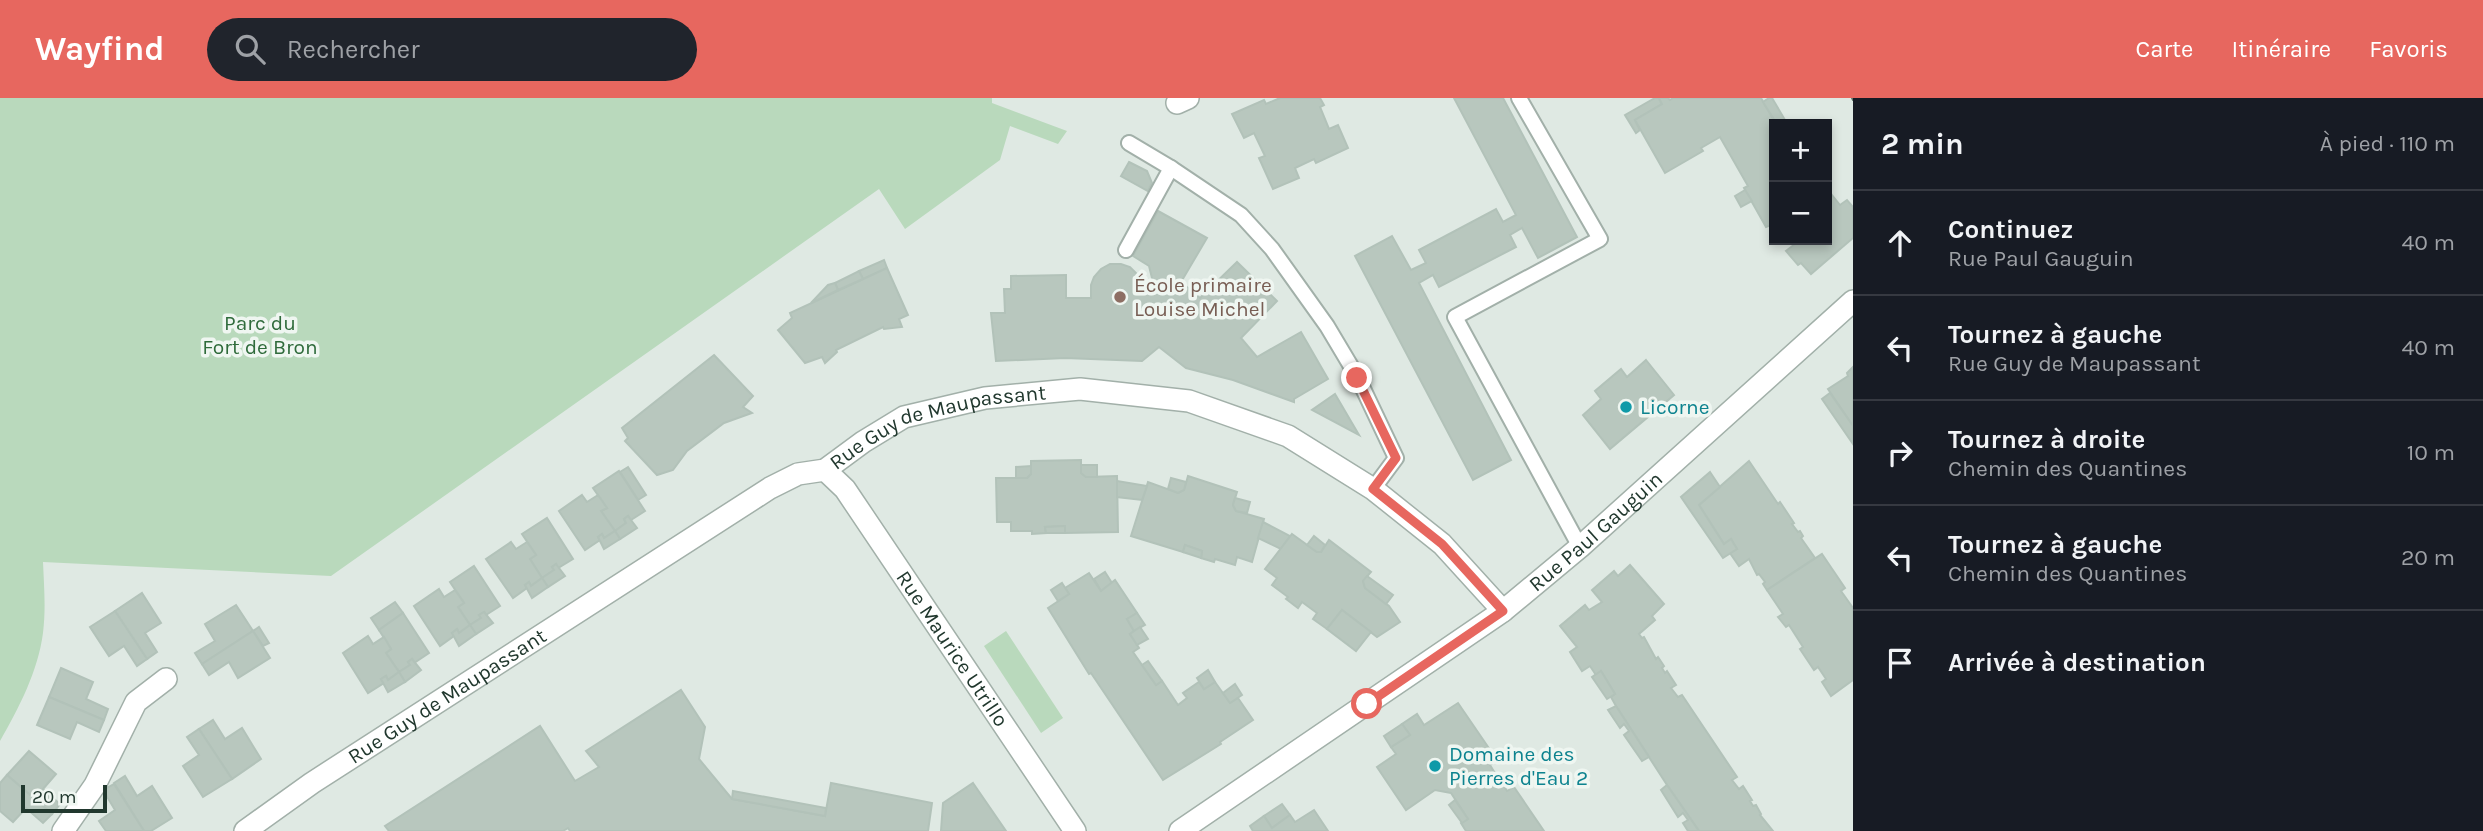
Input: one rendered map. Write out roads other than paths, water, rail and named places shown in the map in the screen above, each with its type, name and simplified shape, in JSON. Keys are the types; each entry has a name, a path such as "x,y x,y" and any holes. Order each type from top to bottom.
{"street":[{"name":"Rue Paul Gauguin","path":"1180,831 1503,611 1580,547 1853,302"},
{"name":"Rue Guy de Maupassant","path":"245,831 312,783 770,488 798,474 825,470 904,417 985,398 1080,389 1189,401 1288,436 1373,489 1442,544 1503,611"},
{"name":"Rue Maurice Utrillo","path":"825,470 845,489 1075,831"},
{"path":"63,831 95,785 136,702 166,679"}],"lane":[{"path":"1519,98 1600,239 1455,317 1580,547"},
{"path":"1129,143 1241,215 1272,249 1327,326 1357,378 1396,458 1373,489"},
{"path":"1126,250 1171,168"}],"place":[{"name":"École primaire Louise Michel","path":"1120,297"},
{"name":"Licorne","path":"1626,407"},
{"name":"Domaine des Pierres d'Eau 2","path":"1435,766"}],"park label":[{"name":"Parc du Fort de Bron","path":"260,335"}]}
